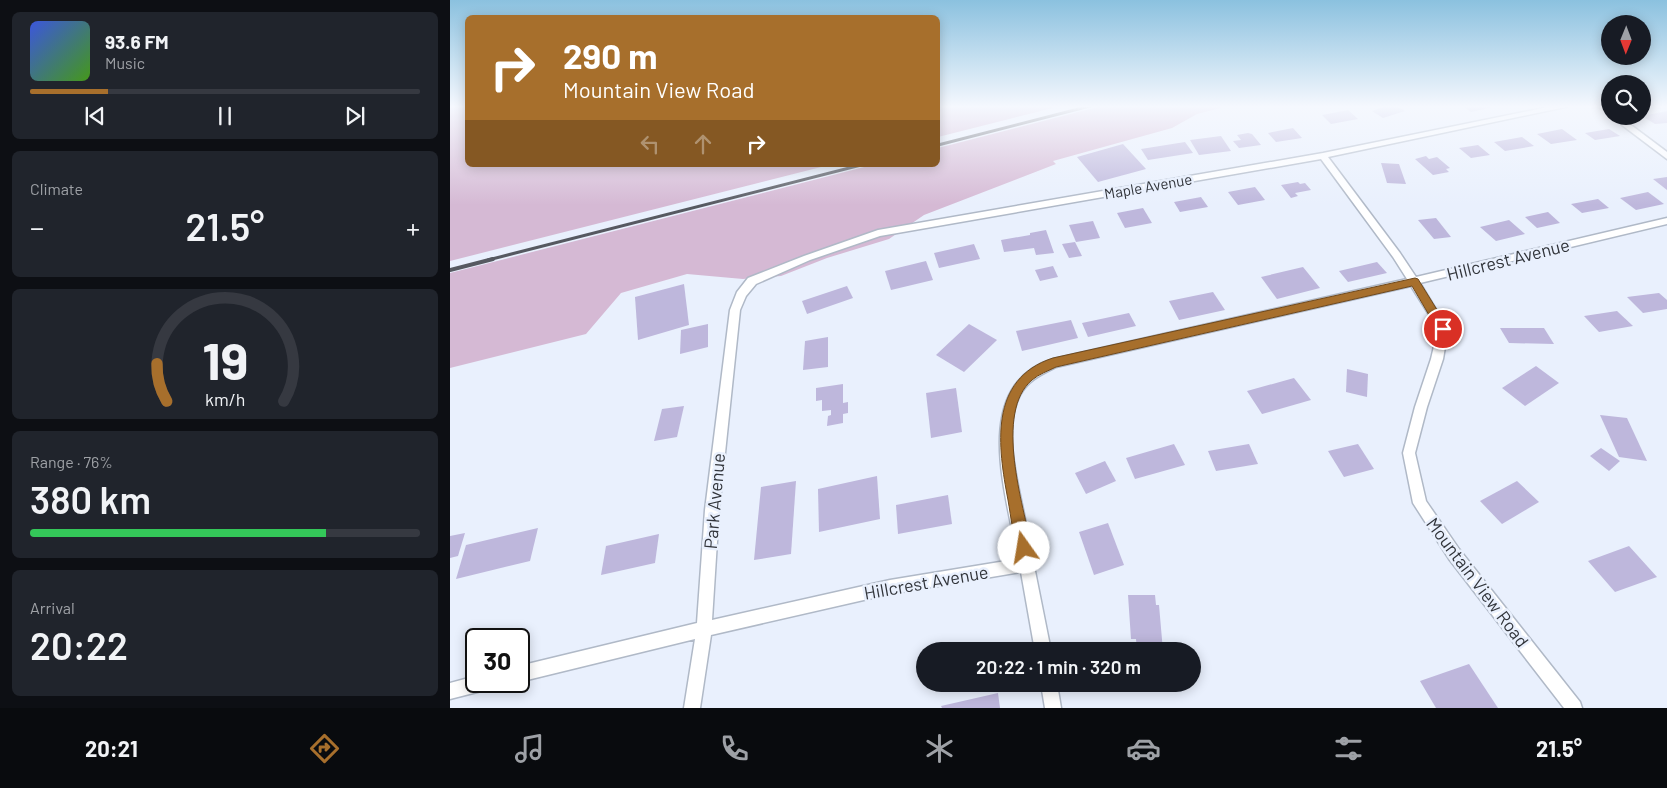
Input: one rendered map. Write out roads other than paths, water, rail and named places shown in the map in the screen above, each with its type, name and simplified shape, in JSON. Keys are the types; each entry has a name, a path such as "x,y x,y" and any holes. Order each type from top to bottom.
{"street":[{"name":"Maple Avenue","path":"741,295 752,281 807,258 878,233 1323,156 1403,139"},
{"path":"1645,139 1667,156"},
{"name":"Mountain View Road","path":"1323,156 1415,281 1443,329 1437,359 1409,453 1420,503 1454,554 1574,708"},
{"name":"Hillcrest Avenue","path":"530,671 704,629 890,587 1028,564 1013,498 1007,461 1006,431 1012,398 1028,377 1053,363 1415,281 1667,221"},
{"name":"Park Avenue","path":"692,708 704,629 712,510 735,310 741,295"},
{"path":"1028,564 1041,642"},
{"path":"450,691 465,687"},
{"path":"1050,692 1053,708"}],"railway":[{"path":"940,144 961,139"},
{"path":"488,260 853,167"},
{"path":"450,270 493,259"}]}
